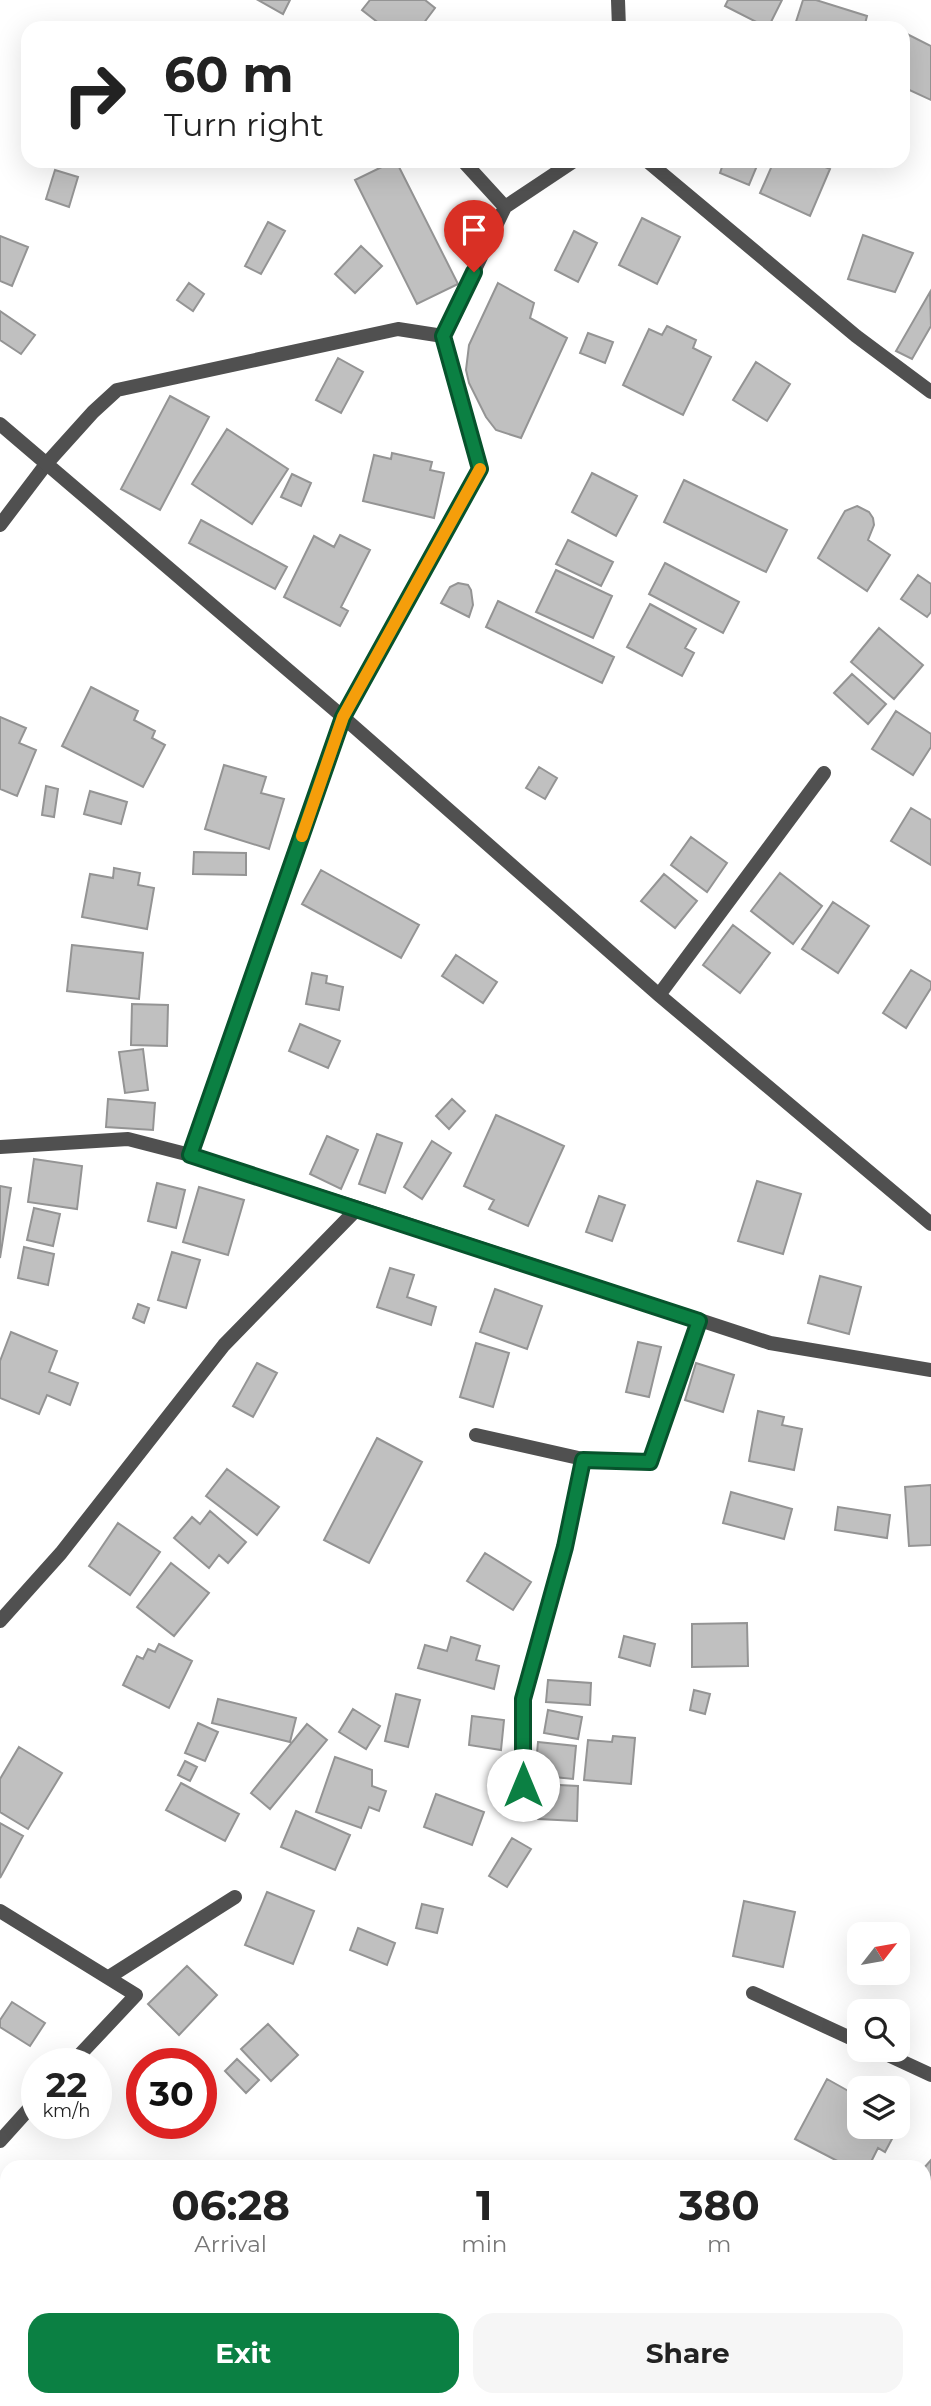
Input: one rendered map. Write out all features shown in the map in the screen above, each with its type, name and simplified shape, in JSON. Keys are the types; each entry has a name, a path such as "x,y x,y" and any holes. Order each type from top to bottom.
{"street":[{"path":"618,0 619,21"},
{"path":"469,168 505,207"},
{"path":"190,1155 343,717 480,469 443,336 505,207 564,168"},
{"path":"655,168 856,336 931,392"},
{"path":"0,525 47,463 117,390 398,329 443,336"},
{"path":"0,424 343,717 659,995 931,1224"},
{"path":"659,995 824,773"},
{"path":"0,1147 128,1139 190,1155 358,1208 770,1343 931,1370"},
{"path":"0,1621 61,1553 223,1345 358,1208"},
{"path":"476,1436 583,1460 650,1462 699,1321"},
{"path":"523,1785 523,1699 565,1547 583,1460"},
{"path":"110,1977 235,1897"},
{"path":"0,1911 136,1994 86,2048"},
{"path":"753,1993 847,2036"},
{"path":"903,2062 931,2075"},
{"path":"0,2141 21,2118"}],"building":[{"path":"258,0 290,0 283,14"},
{"path":"370,0 425,0 435,8 425,21 376,21 362,10"},
{"path":"728,0 782,0 772,21 754,21 725,6"},
{"path":"803,0 816,0 867,16 866,21 796,21"},
{"path":"910,36 931,46 931,100 910,90"},
{"path":"380,168 400,168 458,284 417,304 355,180"},
{"path":"722,168 756,168 749,185 720,173"},
{"path":"771,168 830,169 810,216 760,193"},
{"path":"55,170 78,177 69,207 46,199"},
{"path":"642,218 680,237 657,284 619,265"},
{"path":"268,222 285,231 261,274 245,266"},
{"path":"574,231 597,243 578,282 555,270"},
{"path":"863,235 913,253 895,292 848,279"},
{"path":"0,236 28,247 12,286 0,281"},
{"path":"361,246 382,266 355,293 335,274"},
{"path":"189,283 204,294 193,311 177,300"},
{"path":"498,283 534,303 530,318 567,338 521,438 496,430 486,417 469,383 466,370 469,345"},
{"path":"930,292 931,326 912,359 896,351"},
{"path":"0,311 35,335 21,354 0,340"},
{"path":"667,326 696,340 693,348 711,357 683,415 623,385 649,329 662,335"},
{"path":"588,333 613,342 605,363 580,353"},
{"path":"338,358 363,372 341,413 316,400"},
{"path":"756,362 790,384 767,421 733,400"},
{"path":"170,396 209,417 160,510 121,489"},
{"path":"227,429 288,469 252,524 192,484"},
{"path":"392,453 432,462 430,470 444,473 434,518 363,501 374,455 391,459"},
{"path":"592,473 637,496 616,536 572,512"},
{"path":"292,474 311,483 301,506 281,497"},
{"path":"684,480 787,530 766,572 664,522"},
{"path":"857,506 869,512 873,518 874,525 868,540 890,555 867,591 818,558 845,511"},
{"path":"201,520 287,567 275,589 189,543"},
{"path":"340,535 370,550 341,607 348,611 340,626 284,597 314,536 334,547"},
{"path":"568,540 613,562 601,586 556,564"},
{"path":"665,563 739,602 723,633 649,594"},
{"path":"556,570 612,596 593,638 536,612"},
{"path":"918,575 931,584 931,612 927,617 901,599"},
{"path":"458,583 468,585 471,590 473,605 469,617 441,603 450,587"},
{"path":"498,601 614,657 602,683 486,627"},
{"path":"650,604 696,629 685,648 694,653 682,676 627,647"},
{"path":"879,628 923,665 894,699 851,662"},
{"path":"852,674 886,704 868,724 834,693"},
{"path":"91,687 138,711 134,720 155,731 152,738 165,745 143,787 62,746"},
{"path":"896,711 931,734 931,747 913,775 872,749"},
{"path":"0,717 26,728 19,743 36,750 17,796 0,789"},
{"path":"224,765 266,777 261,793 284,799 269,849 205,829"},
{"path":"539,767 557,778 545,799 526,788"},
{"path":"46,786 58,789 54,817 42,815"},
{"path":"90,791 127,802 121,824 84,814"},
{"path":"911,808 931,820 931,865 891,841"},
{"path":"691,837 727,863 707,892 671,865"},
{"path":"194,852 246,853 246,875 193,874"},
{"path":"114,868 140,873 138,885 154,888 147,929 82,917 90,874 113,878"},
{"path":"321,870 419,925 401,958 302,904"},
{"path":"780,873 822,906 793,944 751,911"},
{"path":"664,874 697,901 675,928 641,901"},
{"path":"833,902 869,926 838,973 802,949"},
{"path":"733,925 770,953 740,993 703,965"},
{"path":"72,945 143,953 139,999 67,991"},
{"path":"456,955 497,982 483,1003 442,976"},
{"path":"911,970 931,982 931,988 906,1028 883,1013"},
{"path":"312,973 327,976 326,983 343,987 339,1010 306,1004"},
{"path":"132,1004 168,1005 167,1046 131,1045"},
{"path":"300,1024 340,1041 328,1068 289,1051"},
{"path":"143,1049 148,1090 125,1093 119,1052"},
{"path":"108,1099 155,1103 153,1130 106,1127"},
{"path":"452,1099 465,1111 449,1129 436,1116"},
{"path":"496,1115 564,1146 528,1226 489,1209 494,1200 464,1186"},
{"path":"377,1134 402,1143 385,1193 359,1184"},
{"path":"327,1136 358,1150 341,1189 310,1174"},
{"path":"432,1141 451,1153 422,1199 404,1187"},
{"path":"34,1159 82,1166 77,1209 28,1202"},
{"path":"757,1181 801,1194 783,1254 738,1241"},
{"path":"157,1183 185,1190 176,1228 148,1221"},
{"path":"0,1186 11,1188 0,1258"},
{"path":"199,1187 244,1200 228,1255 183,1242"},
{"path":"599,1196 625,1205 612,1241 586,1232"},
{"path":"34,1208 60,1214 53,1246 27,1240"},
{"path":"24,1247 54,1254 48,1285 18,1278"},
{"path":"172,1252 200,1260 186,1308 158,1300"},
{"path":"390,1268 414,1275 407,1297 436,1307 431,1325 377,1307"},
{"path":"820,1276 861,1287 849,1334 808,1323"},
{"path":"495,1289 542,1306 527,1349 480,1332"},
{"path":"138,1304 149,1308 144,1323 133,1318"},
{"path":"11,1332 57,1351 49,1372 78,1383 70,1405 47,1395 39,1414 0,1398 0,1361"},
{"path":"638,1342 661,1347 649,1397 626,1392"},
{"path":"476,1343 509,1353 493,1407 460,1397"},
{"path":"257,1363 277,1373 253,1417 233,1406"},
{"path":"696,1363 734,1375 723,1412 685,1400"},
{"path":"758,1411 784,1417 782,1425 802,1429 794,1470 749,1461"},
{"path":"377,1438 422,1462 369,1563 324,1540"},
{"path":"227,1469 279,1507 257,1535 206,1496"},
{"path":"931,1485 931,1545 909,1546 905,1487"},
{"path":"731,1492 792,1509 784,1539 723,1523"},
{"path":"838,1507 890,1515 887,1538 835,1530"},
{"path":"210,1511 246,1542 228,1563 219,1555 209,1568 174,1538 192,1517 200,1524"},
{"path":"118,1523 160,1552 130,1595 89,1566"},
{"path":"485,1553 531,1582 513,1610 467,1581"},
{"path":"171,1563 209,1593 174,1636 137,1607"},
{"path":"747,1623 748,1666 692,1667 692,1624"},
{"path":"624,1636 655,1644 650,1666 619,1657"},
{"path":"451,1637 480,1646 476,1660 499,1666 494,1689 418,1668 425,1645 447,1651"},
{"path":"159,1644 192,1661 169,1708 123,1685 137,1656 143,1659 148,1649 155,1652"},
{"path":"548,1680 591,1683 590,1705 546,1702"},
{"path":"694,1690 710,1694 705,1714 690,1710"},
{"path":"396,1694 420,1700 408,1747 385,1741"},
{"path":"218,1699 296,1718 290,1742 212,1723"},
{"path":"353,1709 380,1726 366,1749 339,1732"},
{"path":"548,1710 582,1717 578,1739 544,1733"},
{"path":"472,1716 504,1720 501,1750 469,1745"},
{"path":"198,1723 218,1732 205,1761 185,1753"},
{"path":"307,1724 327,1740 270,1809 251,1793"},
{"path":"613,1736 635,1738 631,1784 584,1780 588,1740 612,1742"},
{"path":"538,1742 576,1746 573,1779 535,1775"},
{"path":"19,1747 62,1773 28,1829 0,1812 0,1779"},
{"path":"335,1757 372,1770 372,1786 386,1791 379,1811 369,1807 361,1828 316,1812"},
{"path":"185,1761 197,1767 190,1781 178,1775"},
{"path":"181,1783 239,1814 225,1841 166,1810"},
{"path":"539,1784 578,1786 577,1821 538,1819"},
{"path":"436,1794 484,1812 472,1845 424,1827"},
{"path":"296,1811 350,1835 335,1870 281,1847"},
{"path":"0,1823 23,1836 0,1878"},
{"path":"512,1838 531,1849 507,1887 489,1876"},
{"path":"267,1892 314,1911 293,1964 245,1945"},
{"path":"744,1901 795,1912 783,1967 733,1956"},
{"path":"422,1904 443,1909 437,1933 416,1928"},
{"path":"358,1928 395,1943 387,1965 350,1950"},
{"path":"187,1966 217,1995 179,2035 148,2004"},
{"path":"12,2002 45,2023 30,2046 0,2027 0,2020"},
{"path":"268,2024 298,2055 271,2081 241,2049"},
{"path":"237,2059 259,2080 246,2093 225,2071"},
{"path":"827,2079 847,2090 847,2139 892,2139 885,2152 878,2148 872,2160 835,2160 795,2139"}],"slow traffic":[{"path":"302,836 343,717 480,469"}],"route":[{"path":"474,272 443,336 480,469 343,717 190,1155 699,1321 650,1462 583,1460 565,1547 523,1699 523,1785"}]}
